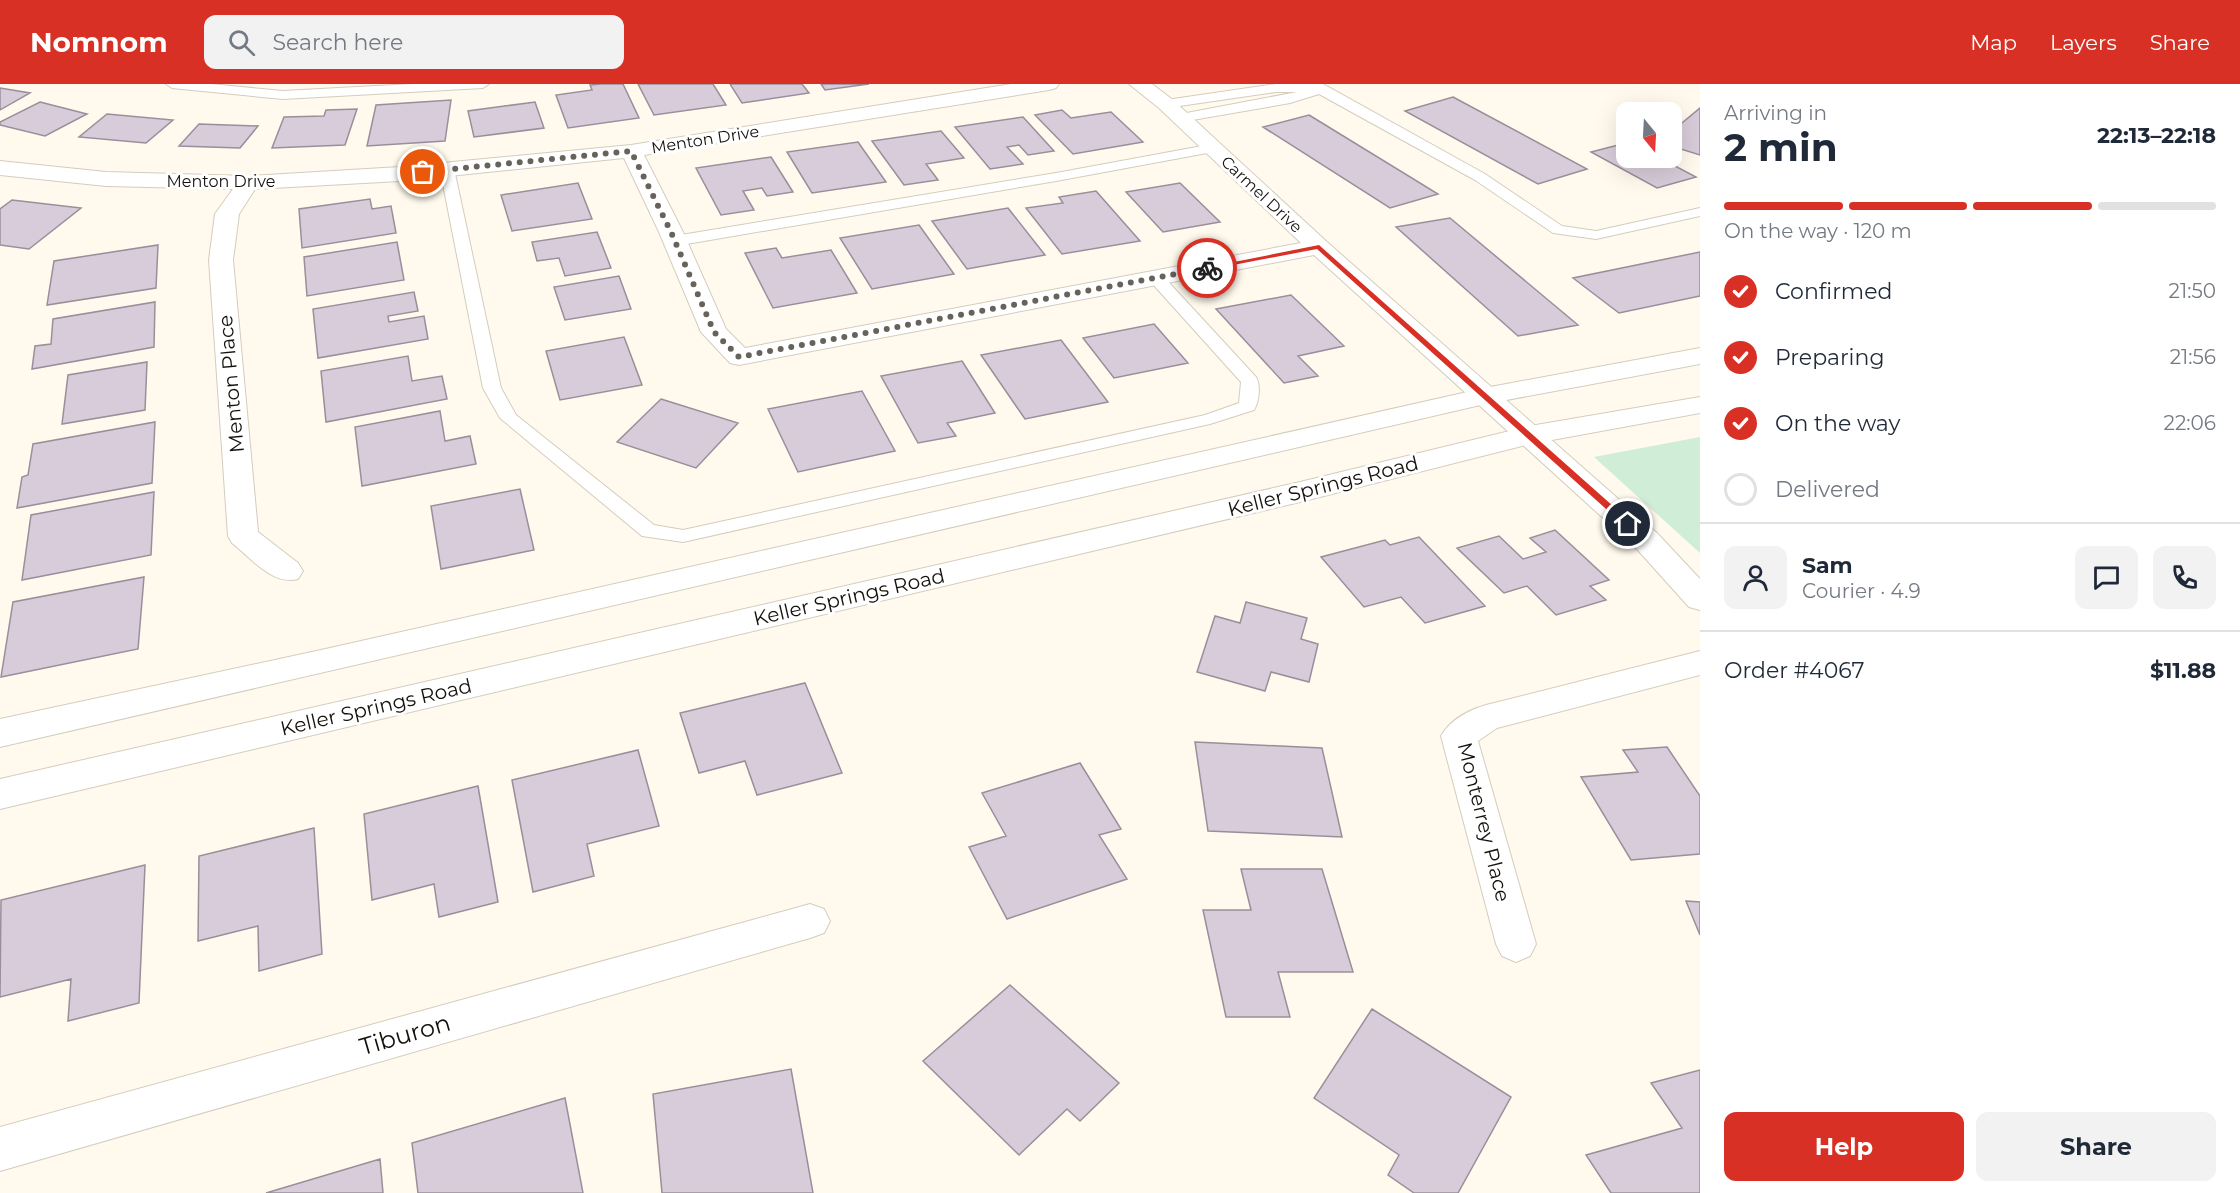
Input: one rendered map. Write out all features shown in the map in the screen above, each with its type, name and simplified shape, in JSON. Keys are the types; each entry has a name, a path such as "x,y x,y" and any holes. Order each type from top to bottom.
{"street":[{"name":"Menton Drive","path":"3,171 106,179 248,183 447,169 631,151 1049,84"},
{"name":"Carmel Drive","path":"1139,84 1174,111 1319,247 1646,540 1700,599"},
{"path":"631,151 675,241 714,332 739,357 1319,247"},
{"name":"Menton Place","path":"248,183 227,214 221,260 243,536 287,572"},
{"path":"0,733 344,657 1485,396 1700,356"},
{"name":"Keller Springs Road","path":"0,794 1300,492 1530,435 1700,405"},
{"name":"Monterrey Place","path":"1516,944 1459,736 1486,718 1700,663"},
{"name":"Tiburon","path":"0,1149 810,921"}],"lane":[{"path":"172,84 283,95 483,84"},
{"path":"1174,111 1290,99 1318,86"},
{"path":"1174,111 1276,88 1318,86 1480,177 1558,230 1596,235 1700,212"},
{"path":"675,241 1056,177 1213,148"},
{"path":"447,169 492,388 509,418 649,531 660,533 683,536 1210,419 1248,406 1250,381 1156,278"}],"green space":[{"path":"1700,437 1700,553 1594,457"}],"building":[{"path":"623,84 639,118 568,128 556,95 592,90 590,85"},
{"path":"638,84 713,84 726,105 654,115"},
{"path":"730,84 802,84 809,93 742,103"},
{"path":"821,84 869,84 825,90"},
{"path":"0,88 30,93 0,110"},
{"path":"1453,97 1587,169 1538,184 1405,111"},
{"path":"451,100 445,141 367,146 376,105"},
{"path":"40,102 87,114 45,136 0,125 0,122"},
{"path":"535,102 544,128 474,137 468,111"},
{"path":"1700,108 1700,155 1682,149 1682,123"},
{"path":"357,109 345,145 272,148 284,117 324,116 326,110"},
{"path":"1062,110 1071,118 1111,112 1143,142 1073,154 1035,115"},
{"path":"107,114 173,120 146,143 79,137"},
{"path":"1309,115 1438,194 1390,208 1263,127"},
{"path":"1023,117 1054,151 1028,155 1019,145 1007,147 1023,164 990,169 955,127"},
{"path":"199,124 258,126 240,148 179,146"},
{"path":"941,131 964,158 926,164 938,180 904,185 872,141"},
{"path":"858,142 886,182 812,193 787,152"},
{"path":"1616,146 1616,166 1591,152"},
{"path":"771,157 793,192 767,196 762,188 743,191 754,210 721,215 696,168"},
{"path":"1620,168 1679,168 1696,177 1657,188"},
{"path":"578,183 592,219 512,231 501,195"},
{"path":"1180,183 1220,222 1163,232 1126,192"},
{"path":"1096,191 1140,241 1062,254 1026,208 1063,203 1059,197"},
{"path":"370,199 372,209 391,206 396,233 302,248 299,209"},
{"path":"12,200 81,208 29,249 0,245 0,209"},
{"path":"1008,208 1045,255 967,269 932,221"},
{"path":"1450,218 1578,325 1518,336 1396,227"},
{"path":"919,225 954,274 872,289 840,238"},
{"path":"597,232 611,268 565,276 559,258 537,261 532,242"},
{"path":"397,242 404,280 307,296 304,257"},
{"path":"158,245 156,288 47,305 54,261"},
{"path":"776,248 782,258 831,250 857,293 773,308 745,253"},
{"path":"1700,252 1700,296 1619,313 1573,278"},
{"path":"619,276 631,309 565,320 554,287"},
{"path":"414,292 418,311 388,316 389,322 424,316 428,339 318,358 313,309"},
{"path":"1291,295 1344,346 1298,356 1318,376 1284,383 1216,309"},
{"path":"155,302 154,347 32,369 35,346 51,344 53,319"},
{"path":"1154,324 1188,363 1114,378 1083,338"},
{"path":"624,337 642,385 560,400 546,351"},
{"path":"1061,340 1108,402 1025,419 981,355"},
{"path":"408,356 412,381 442,376 447,399 326,422 321,371"},
{"path":"962,361 995,413 947,423 956,436 918,443 881,376"},
{"path":"147,362 145,410 62,424 68,375"},
{"path":"862,391 895,451 798,472 768,409"},
{"path":"661,399 738,423 696,468 617,442"},
{"path":"440,411 445,441 470,436 476,464 362,486 355,427"},
{"path":"155,422 152,483 17,508 22,477 28,475 33,444"},
{"path":"520,489 534,550 441,569 431,506"},
{"path":"154,492 151,555 22,580 31,515"},
{"path":"1555,530 1609,580 1590,586 1606,600 1556,615 1527,586 1504,593 1457,548 1499,536 1523,559 1546,552 1530,538"},
{"path":"1419,537 1485,606 1425,623 1401,597 1364,607 1321,557 1385,540 1390,545"},
{"path":"144,577 138,649 1,677 13,602"},
{"path":"1246,602 1307,618 1301,639 1318,644 1309,682 1271,672 1265,691 1197,672 1215,616 1240,623"},
{"path":"805,683 842,773 757,795 745,761 699,773 680,713"},
{"path":"1195,742 1322,748 1342,837 1208,831"},
{"path":"1667,747 1700,796 1700,854 1631,860 1581,777 1638,772 1623,750"},
{"path":"638,750 659,826 587,844 594,876 533,892 512,780"},
{"path":"1080,763 1121,829 1099,835 1127,879 1007,919 969,847 1006,836 982,793"},
{"path":"478,786 498,902 439,917 434,884 372,900 364,814"},
{"path":"314,828 322,954 259,971 258,926 198,941 199,856"},
{"path":"145,865 139,1003 68,1021 71,979 0,997 1,900"},
{"path":"1241,869 1322,869 1353,972 1278,972 1290,1017 1226,1017 1203,910 1251,910"},
{"path":"1686,901 1700,902 1700,935"},
{"path":"1010,985 1119,1083 1080,1121 1067,1109 1019,1155 923,1061"},
{"path":"1372,1009 1511,1097 1458,1193 1414,1193 1388,1175 1399,1155 1314,1098"},
{"path":"791,1069 813,1193 662,1193 653,1094"},
{"path":"1700,1070 1700,1193 1611,1193 1586,1155 1682,1128 1651,1083"},
{"path":"565,1098 583,1193 418,1193 412,1143"},
{"path":"380,1159 383,1193 266,1193"}],"way so far":[{"path":"423,172 631,151 671,232 714,332 739,357 1207,268"}],"route":[{"path":"1207,268 1319,247 1628,524"}]}
